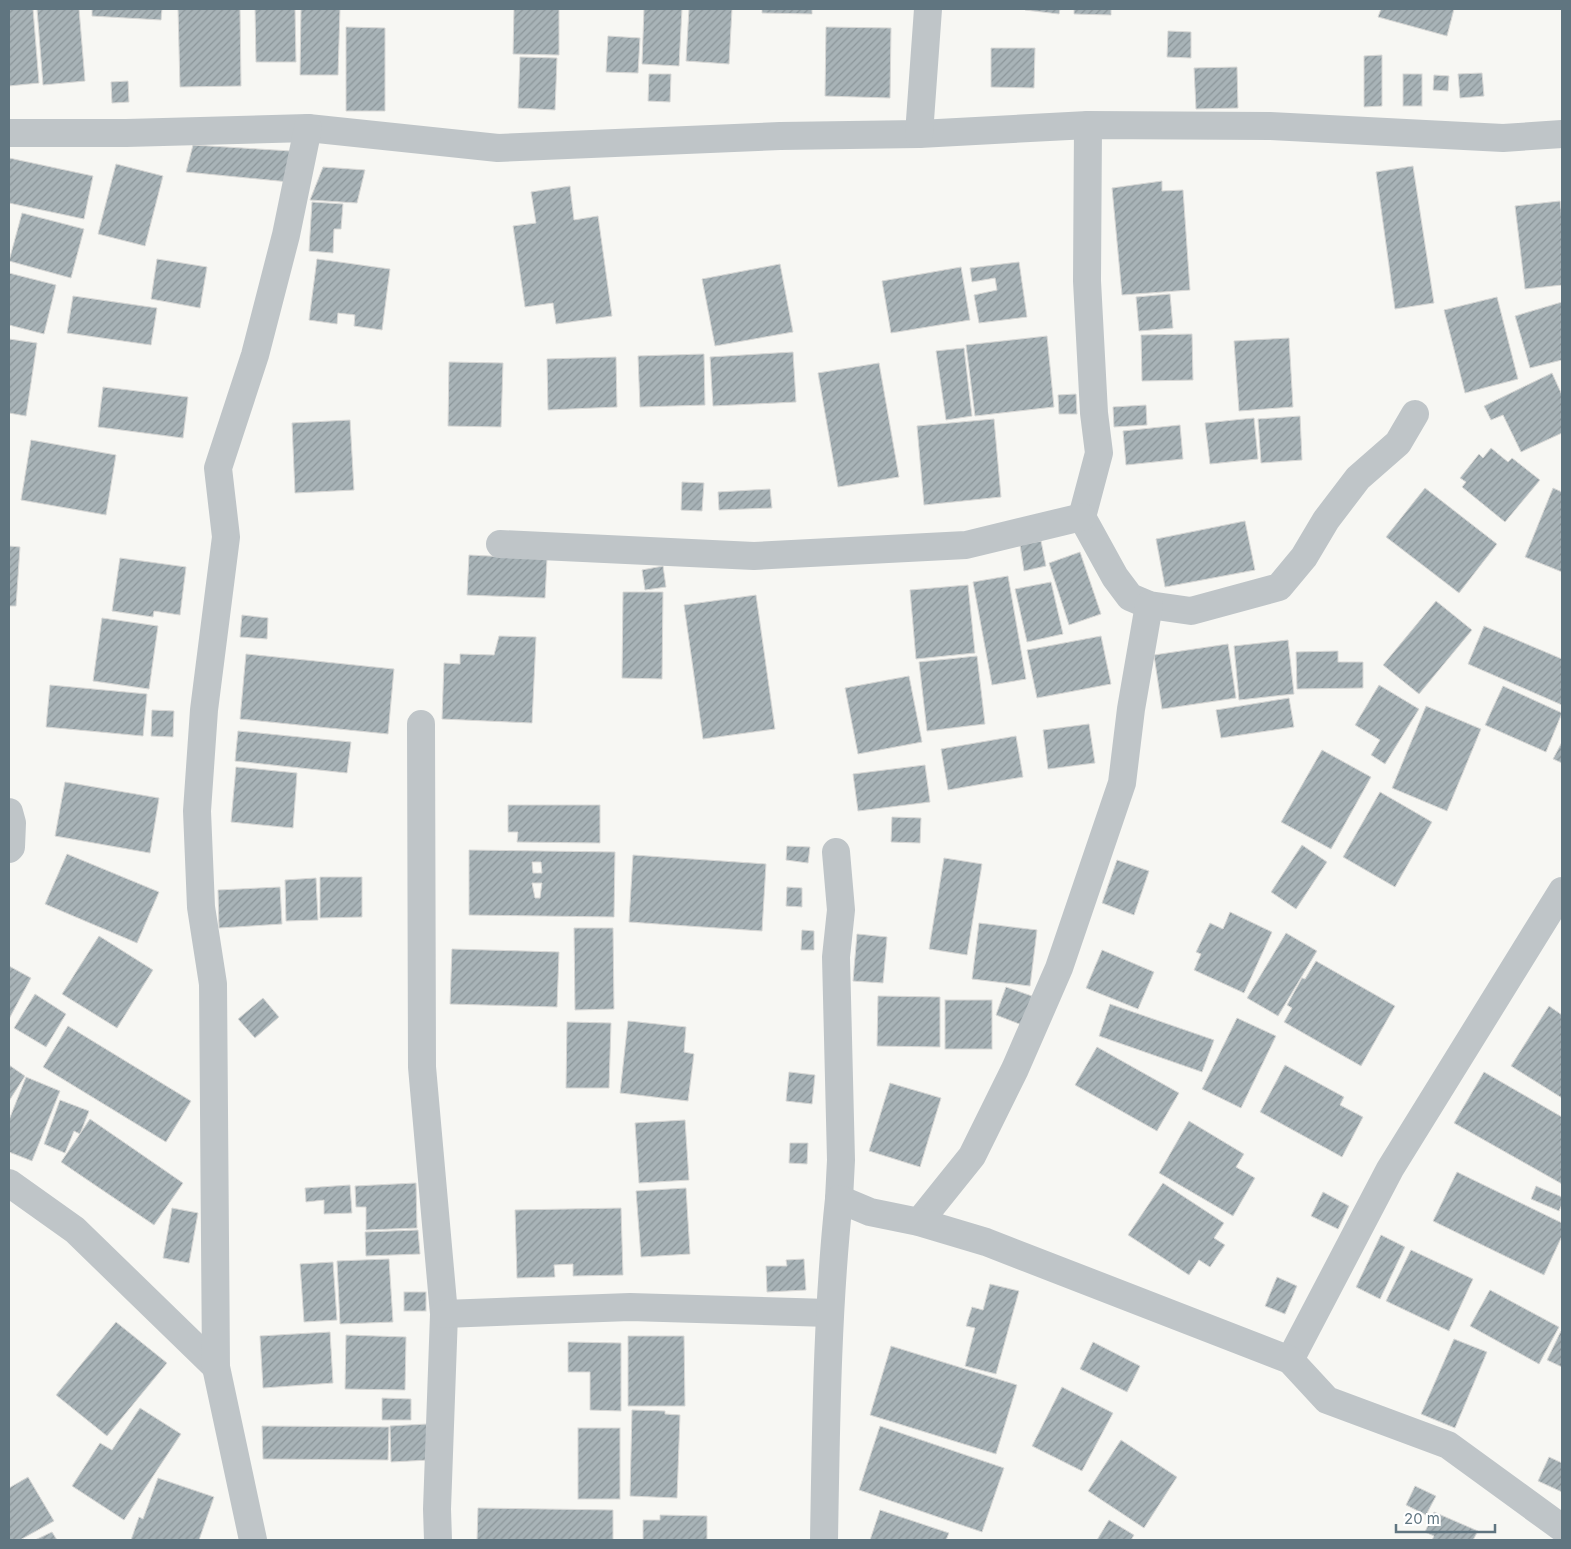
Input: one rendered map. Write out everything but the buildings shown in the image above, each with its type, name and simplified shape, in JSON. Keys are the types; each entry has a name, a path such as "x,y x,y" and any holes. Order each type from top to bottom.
{"street":[{"path":"920,134 928,9"},
{"path":"1088,125 1087,281 1094,413 1099,453 1082,517 1115,577 1130,597 1149,605 1191,610 1279,587 1304,557 1326,520 1358,478 1398,443 1415,414"},
{"path":"9,133 126,133 308,128 498,148 780,136 920,134 1088,125 1270,126 1503,138 1562,134"},
{"path":"253,1540 216,1367 213,984 201,907 197,811 204,710 226,538 218,468 258,346 286,235 308,128"},
{"path":"500,544 754,556 966,545 1082,517"},
{"path":"919,1222 972,1156 1015,1069 1059,968 1122,783 1131,709 1149,605"},
{"path":"421,724 422,1066 444,1314 438,1540"},
{"path":"9,812 12,823 9,849"},
{"path":"824,1540 829,1313 841,1160 836,957 841,910 836,852"},
{"path":"1290,1360 1390,1169 1562,892"},
{"path":"9,1183 75,1230 216,1367"},
{"path":"838,1199 870,1212 919,1222 986,1242 1290,1360 1327,1400 1448,1445 1562,1528"},
{"path":"444,1314 630,1307 829,1313"}]}
